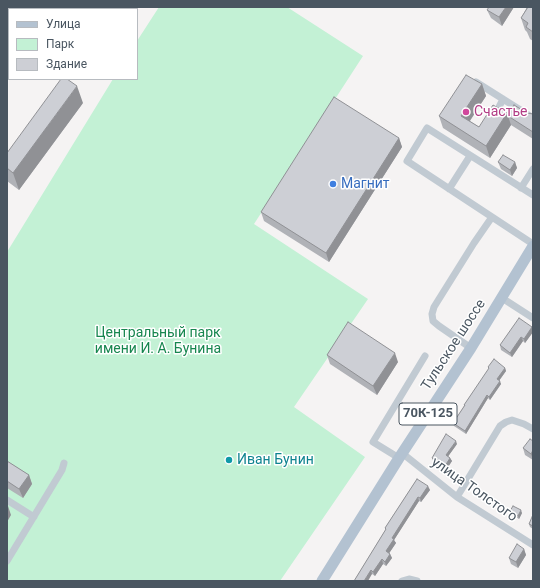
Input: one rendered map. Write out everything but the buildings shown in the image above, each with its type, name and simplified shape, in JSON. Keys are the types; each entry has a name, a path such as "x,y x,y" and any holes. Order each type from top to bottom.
{"main road":[{"name":"Тульское шоссе","path":"322,581 400,456 471,348 533,245"}],"street":[{"path":"476,82 533,118"},
{"path":"499,107 503,99"},
{"path":"533,195 427,128 407,161 533,245"},
{"path":"449,189 470,156"},
{"path":"521,188 533,170"},
{"path":"471,348 433,321 432,314 434,307 492,217"},
{"path":"502,298 533,318"},
{"name":"улица Толстого","path":"425,356 373,442 400,456 457,497 533,545"},
{"path":"457,497 500,426 512,420 533,429"},
{"path":"7,561 62,470 64,463"},
{"path":"7,500 34,517"},
{"path":"402,581 409,579 417,581"}],"green space":[{"name":"Центральный парк имени И. А. Бунина","path":"159,7 287,7 363,56 254,224 368,299 294,407 365,457 280,581 7,581 7,252 112,80 138,80 138,39"}],"place":[{"name":"Счастье","path":"466,112"},
{"name":"Магнит","path":"333,184"},
{"name":"Иван Бунин","path":"229,460"}]}
